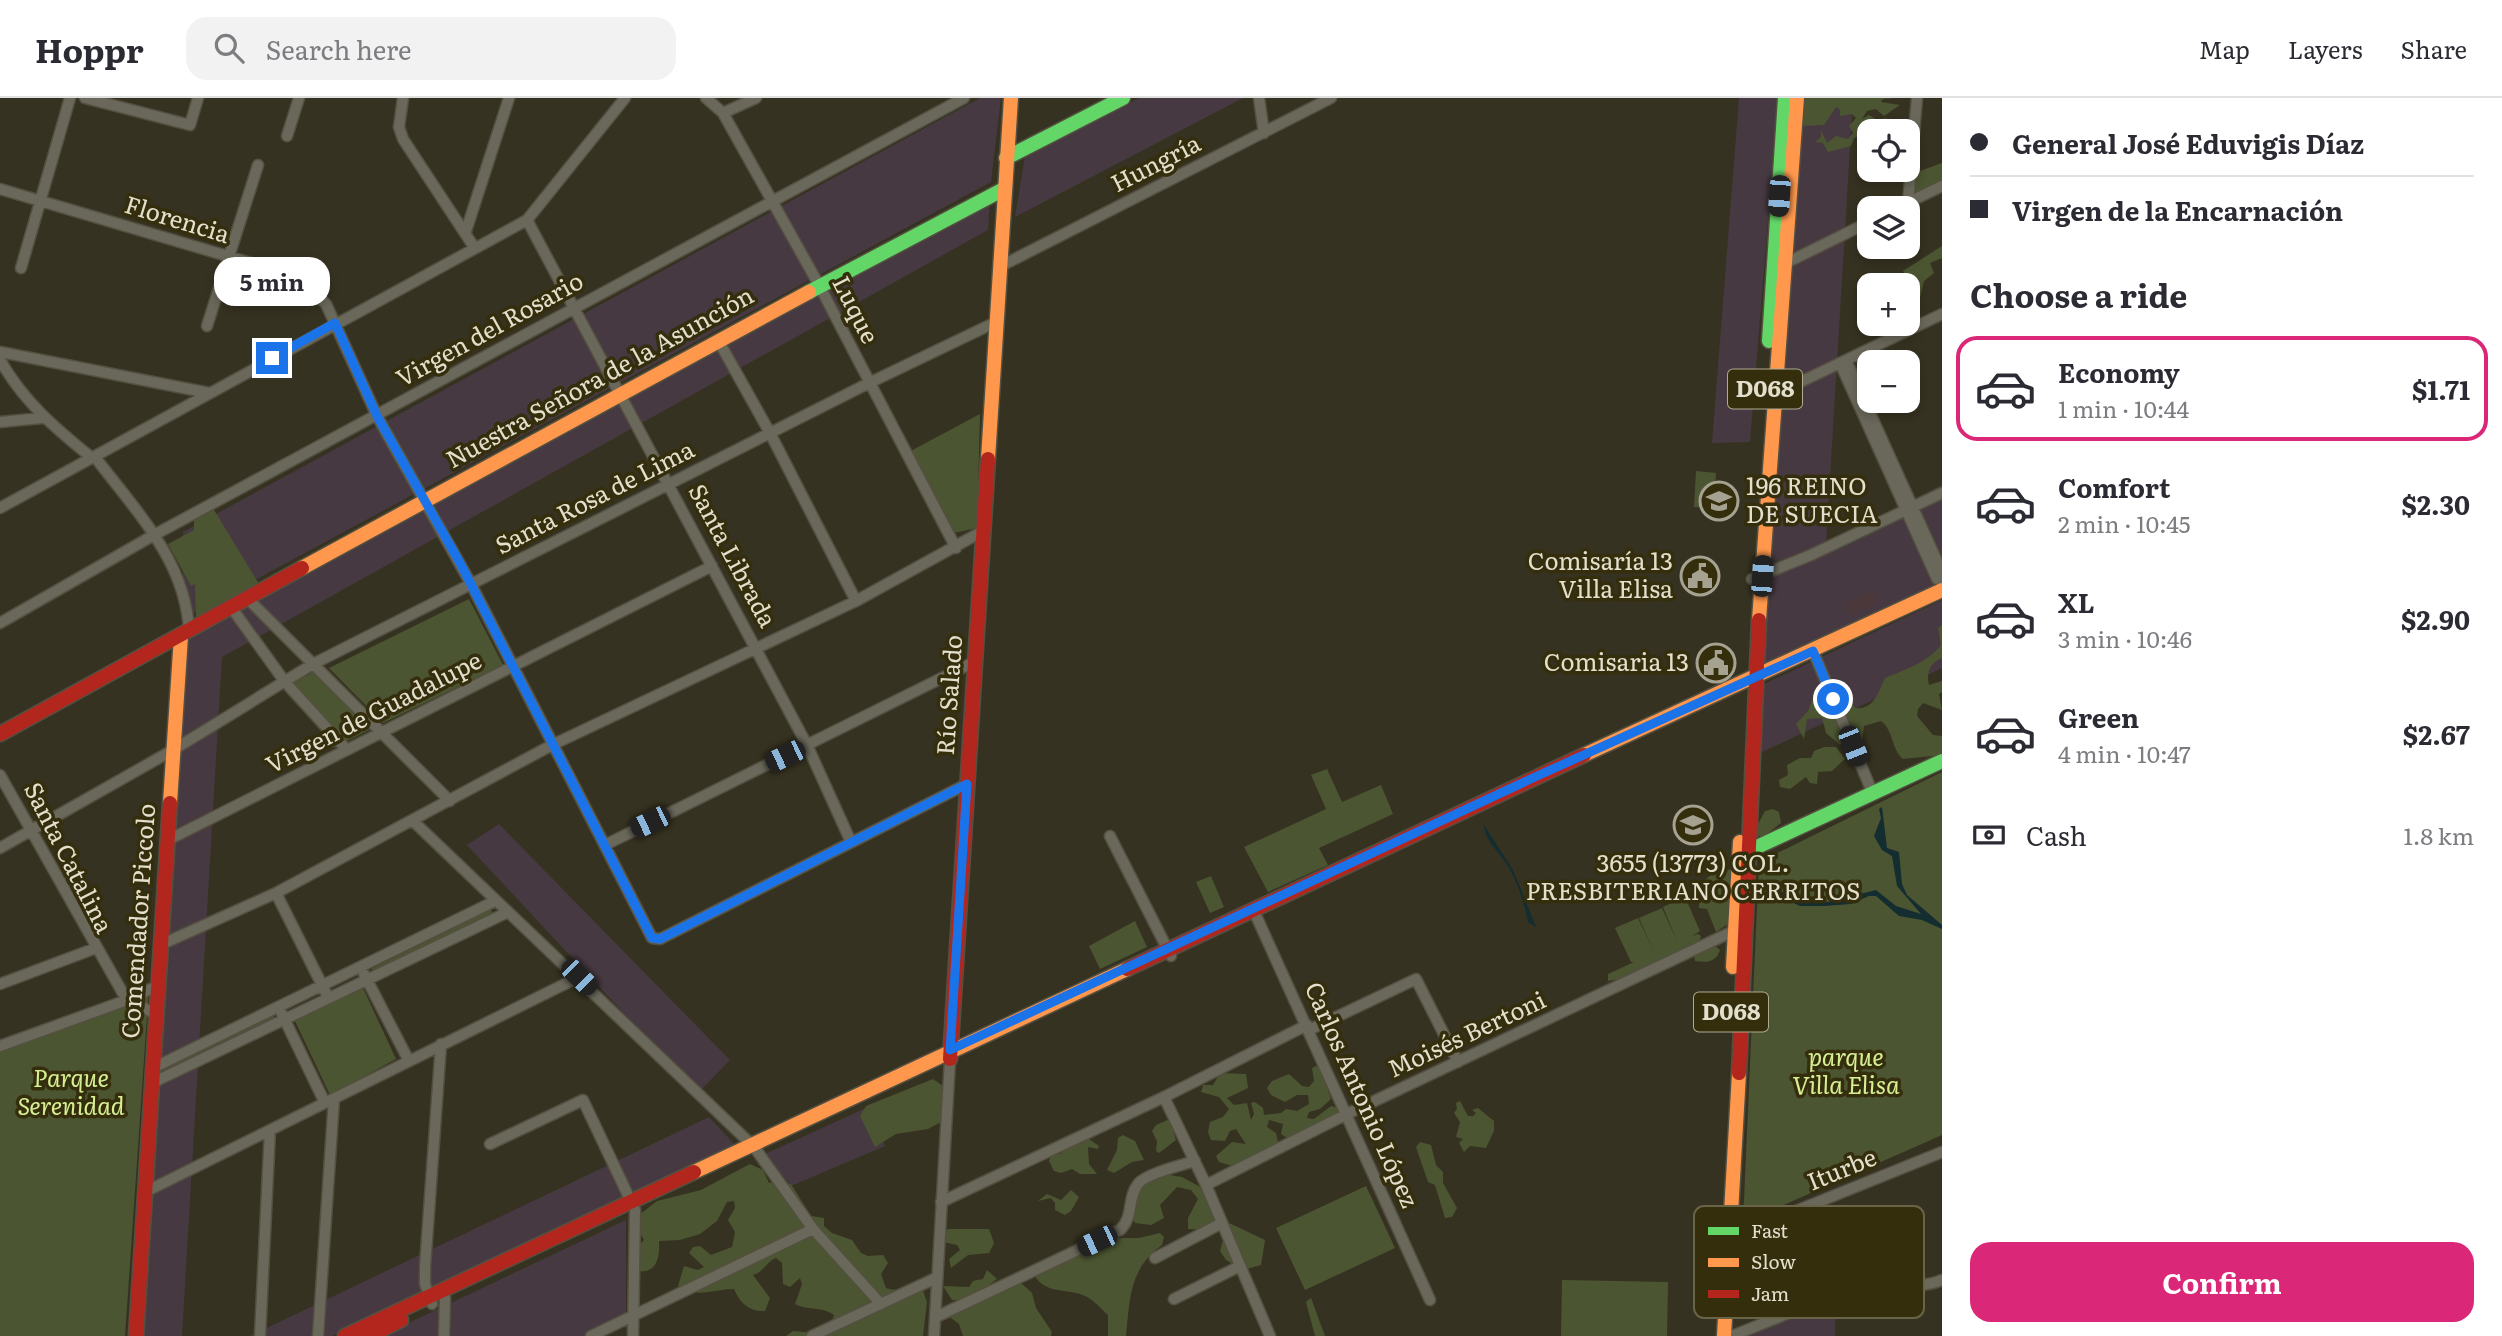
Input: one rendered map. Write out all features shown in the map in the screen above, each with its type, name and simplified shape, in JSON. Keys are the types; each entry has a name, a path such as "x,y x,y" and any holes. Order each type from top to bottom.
{"main road":[{"name":"Río Salado","path":"950,1055 1011,98"},
{"path":"1006,158 1123,98"},
{"name":"D068","path":"1780,266 1785,98"},
{"name":"D068","path":"1726,1206 1745,853 1750,682 1769,397 1797,98"},
{"name":"Nuestra Señora de la Asunción","path":"0,734 819,285 1004,189"},
{"path":"345,1336 435,1299 1942,590"},
{"name":"Comendador Piccolo","path":"136,1336 173,750 185,633"},
{"path":"1745,853 1942,761"},
{"path":"369,1336 435,1299"},
{"name":"D068","path":"1714,1336 1716,1318"},
{"name":"D068","path":"1724,1318 1724,1336"}],"street":[{"path":"21,268 38,200 70,98"},
{"path":"85,98 190,125 198,98"},
{"path":"287,136 299,98"},
{"path":"403,98 398,127 403,139 466,231 474,247"},
{"path":"466,231 509,98"},
{"path":"0,508 527,220 625,98"},
{"name":"Luque","path":"706,98 723,113 819,285 956,548"},
{"path":"723,113 756,98"},
{"name":"Virgen del Rosario","path":"0,623 154,535 964,98"},
{"path":"1259,98 1264,133"},
{"name":"Hungría","path":"999,267 1331,98"},
{"path":"1904,196 1917,98"},
{"path":"207,326 258,165"},
{"path":"1920,197 1942,186"},
{"name":"Florencia","path":"0,189 278,271 307,285 326,304 377,416 426,499 471,584 652,938 660,939 851,842"},
{"name":"Santa Librada","path":"527,220 757,649 807,745 851,842"},
{"path":"1780,266 1857,228"},
{"path":"1769,397 1942,314"},
{"name":"Santa Rosa de Lima","path":"0,848 173,750 313,664 869,383 996,322"},
{"path":"718,340 771,433 856,601"},
{"path":"0,344 26,401 42,418 93,458 154,535 182,584 185,633"},
{"path":"3,355 209,393"},
{"path":"1843,361 1937,579 1942,582"},
{"path":"0,422 42,418"},
{"path":"1757,578 1942,493"},
{"path":"1908,508 1942,572"},
{"path":"160,945 276,893 552,745 856,601 983,531"},
{"name":"Virgen de Guadalupe","path":"167,840 712,566"},
{"path":"247,598 450,801"},
{"path":"231,607 285,682 347,750"},
{"path":"1813,651 1873,794"},
{"path":"605,845 974,663"},
{"name":"Santa Catalina","path":"0,775 96,948 0,984"},
{"path":"851,842 967,784"},
{"path":"414,821 506,913 579,977 670,1069 754,1148 813,1229 881,1304"},
{"path":"1110,836 1169,953"},
{"path":"276,893 329,998"},
{"path":"153,1076 279,1008 495,901"},
{"path":"153,1076 285,1019 506,913"},
{"name":"Carlos Antonio López","path":"1255,913 1430,1300"},
{"name":"Moisés Bertoni","path":"1206,1185 1347,1114 1741,928"},
{"path":"96,948 127,1000 155,1014"},
{"path":"361,968 408,1061"},
{"path":"145,1192 579,977"},
{"path":"941,1202 1308,1027 1416,979 1458,1062"},
{"path":"0,1046 158,986"},
{"path":"279,1008 330,1101 318,1336"},
{"path":"441,1044 425,1267 444,1336"},
{"name":"Río Salado","path":"934,1336 950,1055"},
{"path":"1164,1097 1206,1185 1270,1336"},
{"path":"490,1144 583,1100 633,1205 633,1336"},
{"path":"260,1336 270,1130"},
{"name":"Iturbe","path":"1809,1206 1942,1152"},
{"path":"936,1317 1119,1230 1128,1223 1134,1193 1142,1180 1195,1161"},
{"path":"1156,1258 1222,1223"},
{"path":"591,1336 813,1229"},
{"path":"1174,1300 1240,1266"},
{"path":"812,1336 936,1278"},
{"path":"1924,1285 1942,1280"},
{"path":"1732,1336 1777,1318"}],"shaded area":[{"path":"980,98 1001,98 991,182 183,619 183,532"},
{"path":"1139,98 1243,98 1015,217 1025,156"},
{"path":"1739,98 1778,98 1750,442 1712,443"},
{"path":"1803,98 1853,98 1826,544 1942,485 1942,582 1759,667 1763,577 1783,406"},
{"path":"990,195 988,230 222,657 182,1336 137,1336 181,643"},
{"path":"1874,590 1880,601 1849,616 1844,604"},
{"path":"1942,600 1942,668 1760,753 1762,685"},
{"path":"499,824 730,1060 698,1093 467,845"},
{"path":"868,1107 885,1146 791,1186 765,1154"},
{"path":"709,1117 736,1146 332,1336 250,1336"},
{"path":"626,1220 626,1317 585,1336 381,1336"},
{"path":"1779,1318 1835,1318 1835,1336 1741,1336"}],"green space":[{"path":"1794,98 1894,98 1883,99 1881,102 1900,105 1884,116 1876,109 1867,111 1862,119 1857,119 1857,137 1851,146 1828,152 1823,143 1815,142 1821,137 1821,130 1827,143 1836,136 1848,139 1853,133 1849,126 1856,118 1852,114 1840,116 1840,110 1836,107 1824,125 1802,126"},
{"path":"1942,163 1942,193 1920,199 1920,196 1907,193 1908,182 1920,182 1920,171"},
{"path":"1942,246 1942,258 1930,263 1934,273 1924,281 1920,298 1920,273 1903,271"},
{"path":"980,414 977,528 949,534 905,454"},
{"path":"1696,471 1716,473 1714,508 1694,507"},
{"path":"214,510 259,584 196,620 195,584 191,586 168,544 194,530 194,519"},
{"path":"469,599 503,665 383,723 329,668"},
{"path":"1942,625 1942,658 1932,665 1928,676 1929,685 1942,681 1942,692 1939,694 1942,710 1923,703 1917,716 1933,735 1942,736 1942,755 1903,759 1881,721 1864,726 1862,742 1858,748 1834,705 1834,687 1841,682 1855,708 1867,706 1877,695 1885,678 1916,665 1936,651 1941,645 1938,628"},
{"path":"315,671 369,730 333,748 291,684"},
{"path":"1816,690 1823,693 1845,740 1840,745 1826,733 1822,718 1807,719 1804,739 1796,724 1808,711"},
{"path":"1824,747 1836,747 1845,759 1832,771 1818,772 1817,784 1810,783 1806,777 1790,789 1780,787 1779,780 1788,775 1787,765 1800,758 1811,758 1814,751"},
{"path":"1327,769 1342,802 1381,785 1393,814 1319,848 1328,865 1268,892 1244,847 1326,809 1311,775"},
{"name":"parque Villa Elisa","path":"1942,772 1942,1135 1781,1206 1744,1206 1759,862"},
{"path":"1773,809 1779,812 1781,823 1764,836 1757,836 1755,830 1765,811"},
{"path":"1715,871 1733,871 1731,922 1716,932 1707,909 1699,908 1699,896 1705,892 1704,881"},
{"path":"1211,876 1224,907 1210,913 1196,882"},
{"path":"1685,897 1700,931 1692,936 1698,934 1701,936 1699,942 1714,945 1720,950 1716,957 1707,962 1695,961 1693,951 1686,951 1645,966 1630,977 1608,981 1608,974 1634,962 1631,962 1615,928 1638,918 1654,952 1639,918 1662,908 1677,941 1663,907"},
{"path":"491,909 492,913 374,971 371,969"},
{"path":"1135,921 1147,947 1100,969 1089,946"},
{"name":"Parque Serenidad","path":"149,987 125,1336 0,1336 0,1043"},
{"path":"363,988 396,1059 330,1095 295,1021"},
{"path":"273,1015 275,1019 164,1072 164,1068"},
{"path":"1320,1067 1331,1099 1320,1109 1309,1112 1307,1118 1314,1119 1331,1106 1338,1108 1337,1116 1287,1138 1281,1134 1283,1124 1269,1120 1267,1127 1276,1133 1278,1143 1232,1166 1219,1162 1216,1156 1232,1142 1246,1144 1236,1129 1230,1131 1225,1141 1211,1140 1208,1132 1210,1122 1223,1117 1229,1109 1219,1097 1201,1092 1203,1085 1213,1085 1220,1073 1246,1074 1248,1088 1227,1098 1234,1105 1247,1103 1251,1120 1254,1114 1251,1103 1255,1102 1263,1108 1264,1115 1281,1113 1286,1109 1297,1111 1309,1104 1308,1095 1297,1095 1285,1102 1271,1095 1267,1088 1272,1081 1289,1074 1302,1086 1309,1087 1314,1081 1312,1068"},
{"path":"933,1079 943,1086 941,1122 928,1129 896,1134 875,1147 860,1116 866,1106"},
{"path":"1460,1101 1468,1116 1473,1116 1476,1113 1472,1110 1478,1108 1494,1121 1494,1131 1486,1148 1470,1146 1464,1152 1459,1143 1463,1139 1456,1137 1460,1122 1454,1113 1457,1109 1456,1103"},
{"path":"1170,1119 1176,1140 1159,1153 1156,1151 1157,1141 1152,1131 1156,1125"},
{"path":"1123,1135 1135,1141 1144,1160 1132,1162 1114,1173 1107,1170 1117,1150 1118,1138"},
{"path":"1086,1137 1099,1146 1098,1149 1088,1147 1089,1164 1097,1174 1080,1174 1072,1169 1061,1173 1054,1171 1049,1161 1051,1155 1059,1154"},
{"path":"1420,1142 1431,1145 1436,1165 1443,1172 1443,1183 1457,1208 1452,1217 1445,1218 1435,1185 1428,1182 1416,1147"},
{"path":"750,1164 763,1170 769,1183 776,1181 791,1184 811,1216 824,1218 824,1226 832,1233 852,1240 861,1253 868,1256 883,1255 888,1263 881,1274 886,1288 922,1288 927,1302 923,1336 786,1336 793,1331 815,1333 818,1326 832,1321 834,1315 825,1310 795,1304 802,1284 800,1278 790,1287 783,1284 782,1263 776,1258 753,1275 770,1298 765,1311 746,1306 734,1289 698,1293 678,1286 684,1266 698,1270 704,1267 689,1253 693,1247 700,1246 711,1255 732,1247 735,1232 728,1220 735,1208 734,1201 727,1202 717,1221 700,1234 680,1240 659,1241 659,1254 652,1268 647,1271 634,1270 639,1245 644,1240 637,1228 639,1215 657,1201 701,1190"},
{"path":"1164,1174 1182,1177 1213,1194 1229,1223 1265,1240 1261,1265 1243,1270 1226,1260 1220,1251 1225,1233 1221,1227 1208,1230 1188,1229 1188,1218 1198,1199 1191,1190 1177,1187 1160,1205 1164,1218 1151,1225 1135,1223 1131,1213 1133,1190"},
{"path":"1366,1186 1395,1248 1305,1290 1276,1228"},
{"path":"1071,1190 1079,1197 1071,1211 1065,1215 1055,1210 1055,1203 1051,1198 1038,1201 1047,1194 1061,1200"},
{"path":"949,1229 989,1229 994,1243 989,1253 968,1255 951,1268 949,1259 960,1250 957,1245 943,1242 939,1233"},
{"path":"1160,1233 1164,1237 1162,1245 1143,1264 1133,1285 1126,1336 1108,1336 1108,1315 1094,1302 1077,1293 1042,1284 1032,1270 1037,1263 1059,1258 1104,1238 1139,1238"},
{"path":"987,1270 997,1279 959,1300 952,1300 943,1286 969,1287 973,1281 983,1279"},
{"path":"1562,1280 1668,1282 1667,1336 1561,1336"},
{"path":"1019,1281 1032,1293 1036,1308 1052,1332 1051,1336 963,1336 959,1324 947,1315"},
{"path":"1311,1298 1325,1336 1315,1336 1306,1302"}],"water":[{"path":"1882,807 1887,848 1899,852 1902,884 1907,895 1942,925 1942,929 1922,920 1899,916 1876,896 1869,896 1851,904 1824,906 1800,906 1781,897 1763,899 1768,893 1780,891 1800,900 1827,902 1876,890 1896,906 1921,914 1897,886 1892,856 1882,850 1874,836 1881,818 1879,809"},
{"path":"1484,825 1513,870 1536,927 1528,922 1515,881 1487,836"}],"traffic: fast":[{"path":"1006,158 1123,98"},
{"path":"1769,341 1785,98"},
{"path":"809,292 1004,189"},
{"path":"1744,853 1942,761"}],"traffic: slow":[{"path":"988,459 1011,98"},
{"path":"1759,620 1797,98"},
{"path":"302,568 809,292"},
{"path":"1584,755 1942,590"},
{"path":"170,803 181,636"},
{"path":"1733,967 1740,842"},
{"path":"694,1172 1127,969"},
{"path":"1731,1206 1739,1073"},
{"path":"1724,1336 1725,1318"}],"traffic: jam":[{"path":"950,1059 988,459"},
{"path":"0,734 302,568"},
{"path":"1739,1073 1759,620"},
{"path":"1127,969 1584,755"},
{"path":"136,1336 170,803"},
{"path":"345,1336 694,1172"},
{"path":"369,1336 401,1320"}],"place":[{"name":"196 REINO DE SUECIA","path":"1719,501"},
{"name":"Comisaría 13 Villa Elisa","path":"1700,576"},
{"name":"Comisaria 13","path":"1716,663"},
{"name":"3655 (13773) COL. PRESBITERIANO CERRITOS","path":"1693,825"}],"route":[{"path":"272,358 335,323 377,416 460,563 652,938 660,939 967,784 950,1050 1535,777 1813,651 1833,699"}]}
